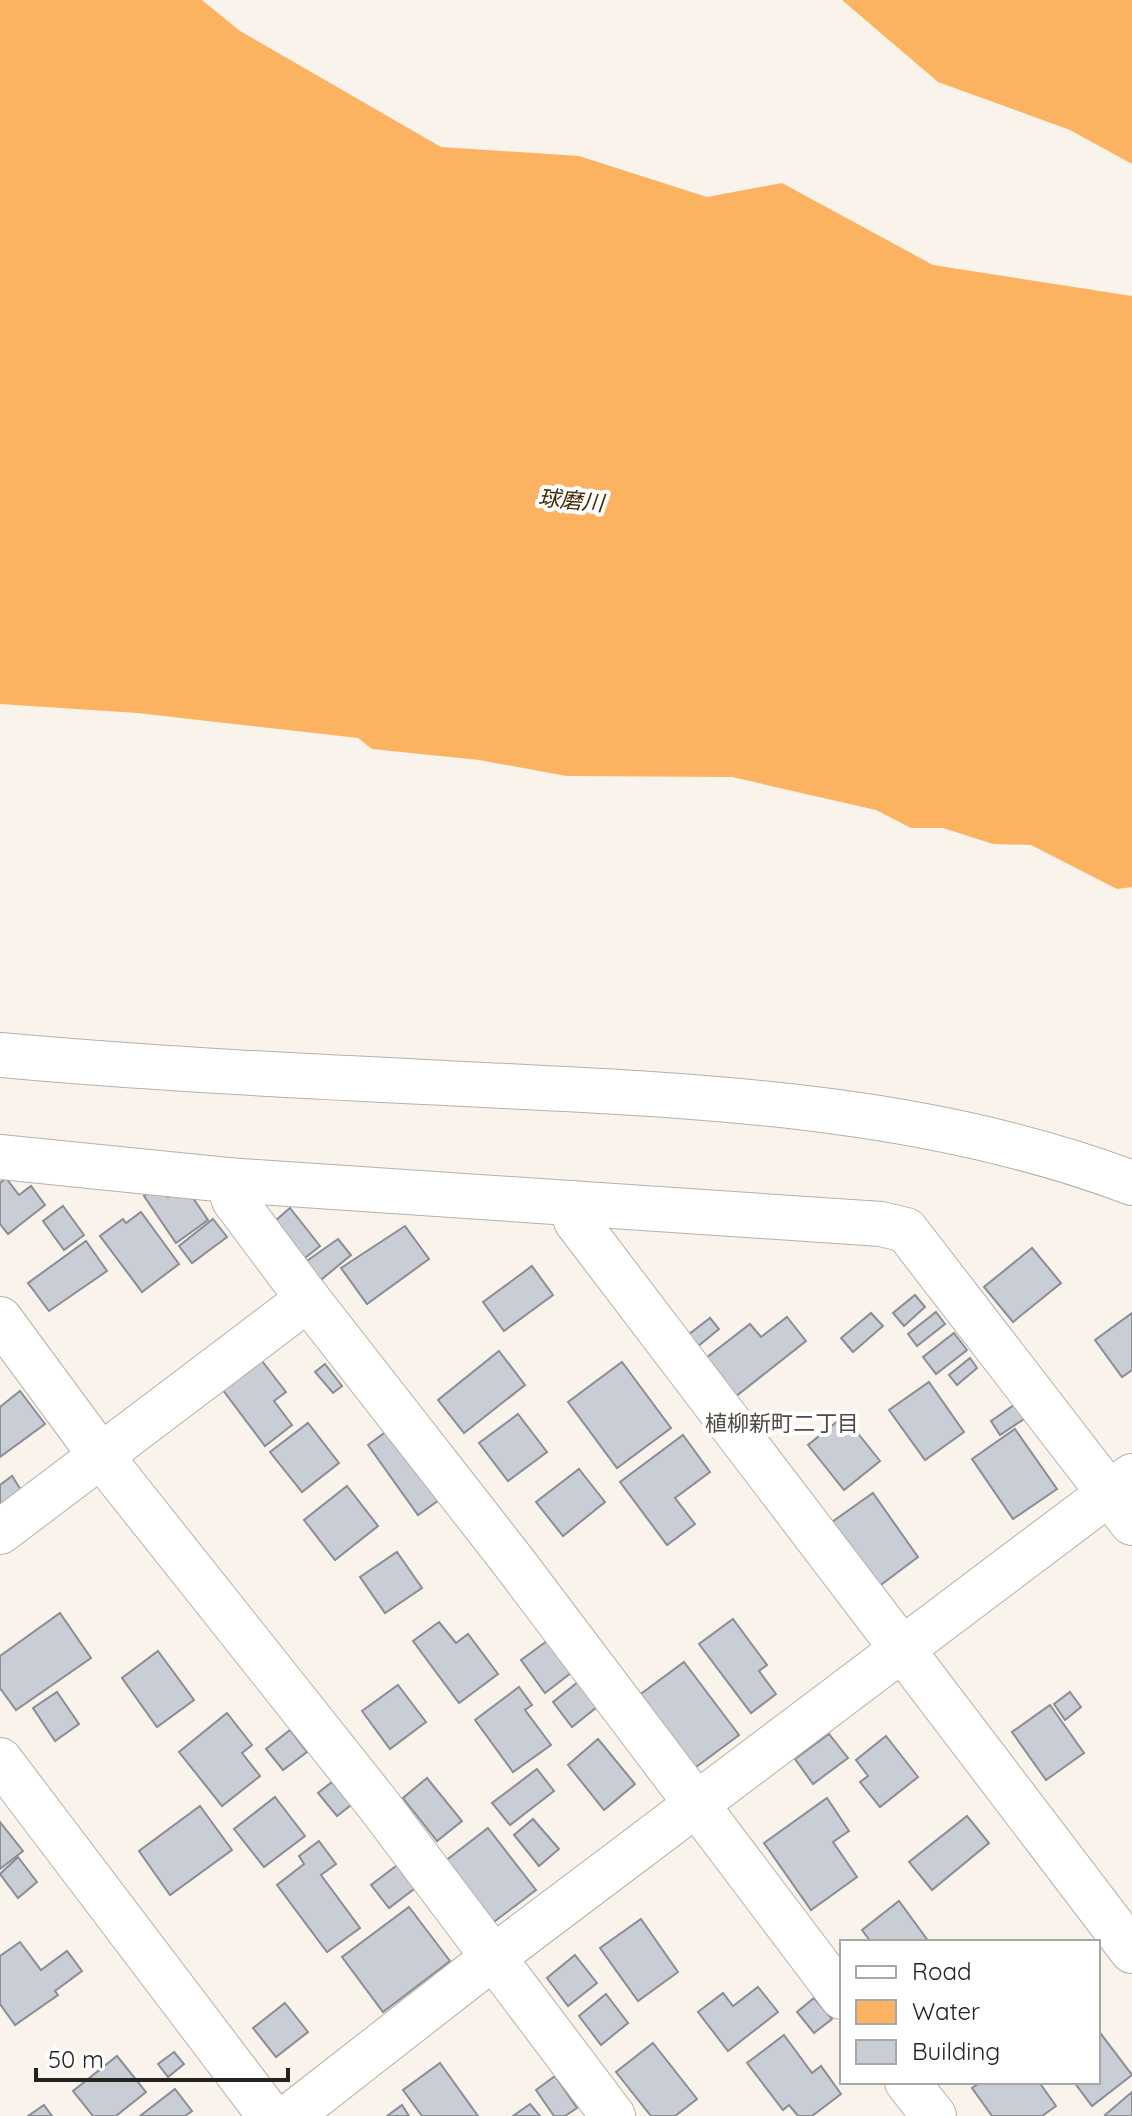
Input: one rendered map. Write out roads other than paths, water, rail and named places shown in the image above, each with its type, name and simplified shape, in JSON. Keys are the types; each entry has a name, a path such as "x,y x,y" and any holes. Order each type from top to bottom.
{"street":[{"path":"0,1055 132,1066 691,1095 942,1127 1132,1183"},
{"path":"0,1157 227,1180 881,1224 906,1230 1125,1497 902,1650 495,1956 290,2116"},
{"path":"227,1180 234,1200 308,1299 698,1804 840,1994"},
{"path":"572,1203 576,1221 1132,1951"},
{"path":"0,1532 308,1299"},
{"path":"0,1319 101,1456 495,1956 613,2116"},
{"path":"0,1760 270,2116"},
{"path":"909,2084 934,2116"}],"water":[{"name":"球磨川","path":"0,0 202,0 240,31 441,147 579,156 707,197 782,183 933,265 1132,296 1132,887 1117,889 1031,845 993,844 943,828 911,828 876,810 732,777 567,776 479,760 372,749 358,738 137,713 0,704"},
{"path":"842,0 1132,0 1132,164 1070,130 938,82"}],"district":[{"name":"植柳新町二丁目","path":"782,1423"}]}
